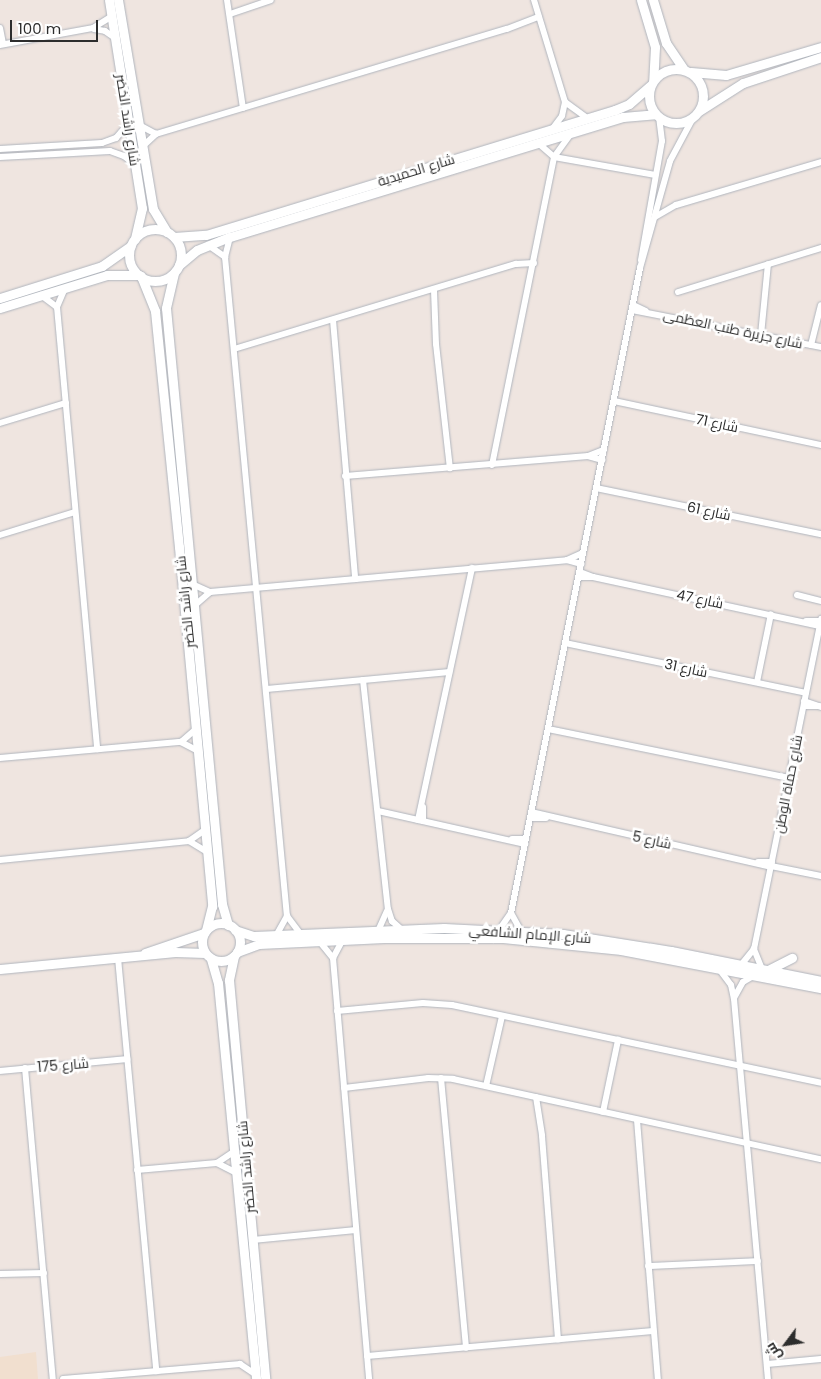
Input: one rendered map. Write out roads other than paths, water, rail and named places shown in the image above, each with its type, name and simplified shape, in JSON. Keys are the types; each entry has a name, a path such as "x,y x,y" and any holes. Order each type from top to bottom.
{"street":[{"name":"شارع راشد الخضر","path":"109,0 142,208 133,242"},
{"name":"شارع راشد الخضر","path":"118,0 153,208 171,235"},
{"path":"227,0 245,107"},
{"path":"229,12 270,0"},
{"path":"534,0 565,102 562,116 552,129"},
{"path":"500,930 511,913 526,841 640,268 662,141 657,116 649,103 654,42 641,0"},
{"path":"640,268 674,151 703,100 699,81 686,71 666,43 653,0"},
{"path":"0,28 2,44 93,28 112,16"},
{"path":"143,146 156,134 539,19"},
{"path":"93,28 105,31 115,38"},
{"path":"652,83 665,71 726,75 821,47"},
{"path":"657,116 677,123 696,115 743,83 821,57"},
{"name":"شارع الحميدية","path":"171,235 206,234 587,118 629,104 652,83"},
{"path":"565,102 587,118"},
{"name":"شارع الحميدية","path":"180,265 192,253 207,245 230,237 634,114 657,116"},
{"path":"601,134 608,122"},
{"path":"0,149 107,142 120,135 129,123"},
{"path":"139,125 156,134"},
{"path":"494,465 554,157 571,133"},
{"path":"538,144 554,157 655,175"},
{"path":"46,154 47,147"},
{"path":"0,157 110,152 124,156 136,165"},
{"path":"655,217 676,206 821,162"},
{"path":"660,194 665,201 676,206"},
{"path":"0,298 102,266 150,230 171,235 181,250 180,265 174,273 154,281 140,276 115,274 0,308"},
{"path":"230,237 225,257 287,916 300,933"},
{"path":"133,242 130,258 140,276"},
{"path":"207,245 225,257"},
{"path":"678,292 821,248"},
{"path":"234,349 516,264 534,263"},
{"path":"758,334 768,264"},
{"name":"شارع راشد الخضر","path":"174,273 166,308 222,904 232,928"},
{"name":"شارع راشد الخضر","path":"140,276 155,311 197,728 212,906 205,931"},
{"path":"65,288 57,307 97,749"},
{"path":"431,291 447,468"},
{"path":"40,296 57,307"},
{"path":"816,346 816,333 821,305"},
{"name":"شارع جزيرة طنب العظمى","path":"632,308 816,346"},
{"path":"330,321 355,579"},
{"name":"شارع 71","path":"614,401 821,445"},
{"path":"0,423 66,403"},
{"path":"346,479 588,456 604,450"},
{"path":"588,456 602,460"},
{"name":"شارع 61","path":"596,488 821,534"},
{"path":"0,534 75,512"},
{"path":"192,584 210,592 568,560 583,553"},
{"path":"568,560 581,564"},
{"path":"420,821 469,569"},
{"name":"شارع 47","path":"579,574 820,625"},
{"path":"194,606 210,592"},
{"path":"797,595 821,601"},
{"path":"757,682 771,614"},
{"name":"شارع حماة الوطن","path":"741,964 754,949 820,625"},
{"name":"شارع 31","path":"565,643 806,692"},
{"path":"267,689 449,672"},
{"path":"366,680 388,910 392,921 401,929"},
{"path":"804,703 820,706"},
{"path":"181,742 197,728"},
{"path":"548,729 789,778"},
{"path":"0,758 181,742 199,753"},
{"path":"378,814 392,815 526,841"},
{"name":"شارع 5","path":"531,815 821,876"},
{"path":"0,860 189,841 206,829"},
{"path":"189,841 207,853"},
{"path":"378,931 388,910"},
{"path":"511,913 521,931"},
{"path":"277,934 287,916"},
{"path":"0,969 136,956 208,956 225,961 235,954 239,941 232,928 214,925 205,931 136,956"},
{"name":"شارع الإمام الشافعي","path":"232,928 250,935 401,929 521,931 622,942 741,964 821,988"},
{"path":"205,931 202,945 208,956"},
{"name":"شارع الإمام الشافعي","path":"235,954 254,945 444,936 533,940 621,950 719,968 762,971 821,980"},
{"path":"332,958 342,941"},
{"path":"320,942 332,958 369,1379"},
{"path":"754,949 762,971"},
{"name":"شارع راشد الخضر","path":"235,954 229,980 265,1379"},
{"name":"شارع راشد الخضر","path":"208,956 218,983 256,1377"},
{"path":"118,958 156,1371"},
{"path":"734,999 743,982 762,971 792,958"},
{"path":"719,968 727,978 734,999 768,1379"},
{"path":"337,1011 433,1003 821,1083"},
{"path":"486,1086 502,1016"},
{"path":"603,1112 618,1040"},
{"name":"شارع 175","path":"0,1071 127,1059"},
{"path":"25,1068 53,1379"},
{"path":"344,1088 441,1078 486,1086 821,1159"},
{"path":"441,1078 466,1348"},
{"path":"539,1098 561,1339"},
{"path":"637,1120 658,1379"},
{"path":"217,1163 235,1150"},
{"path":"137,1170 217,1163 237,1172"},
{"path":"253,1240 356,1230"},
{"path":"648,1268 758,1258"},
{"path":"3,1274 43,1270"},
{"path":"367,1356 653,1331"},
{"path":"63,1379 240,1364 254,1350"},
{"path":"767,1364 821,1359"},
{"path":"240,1364 256,1377"}]}
